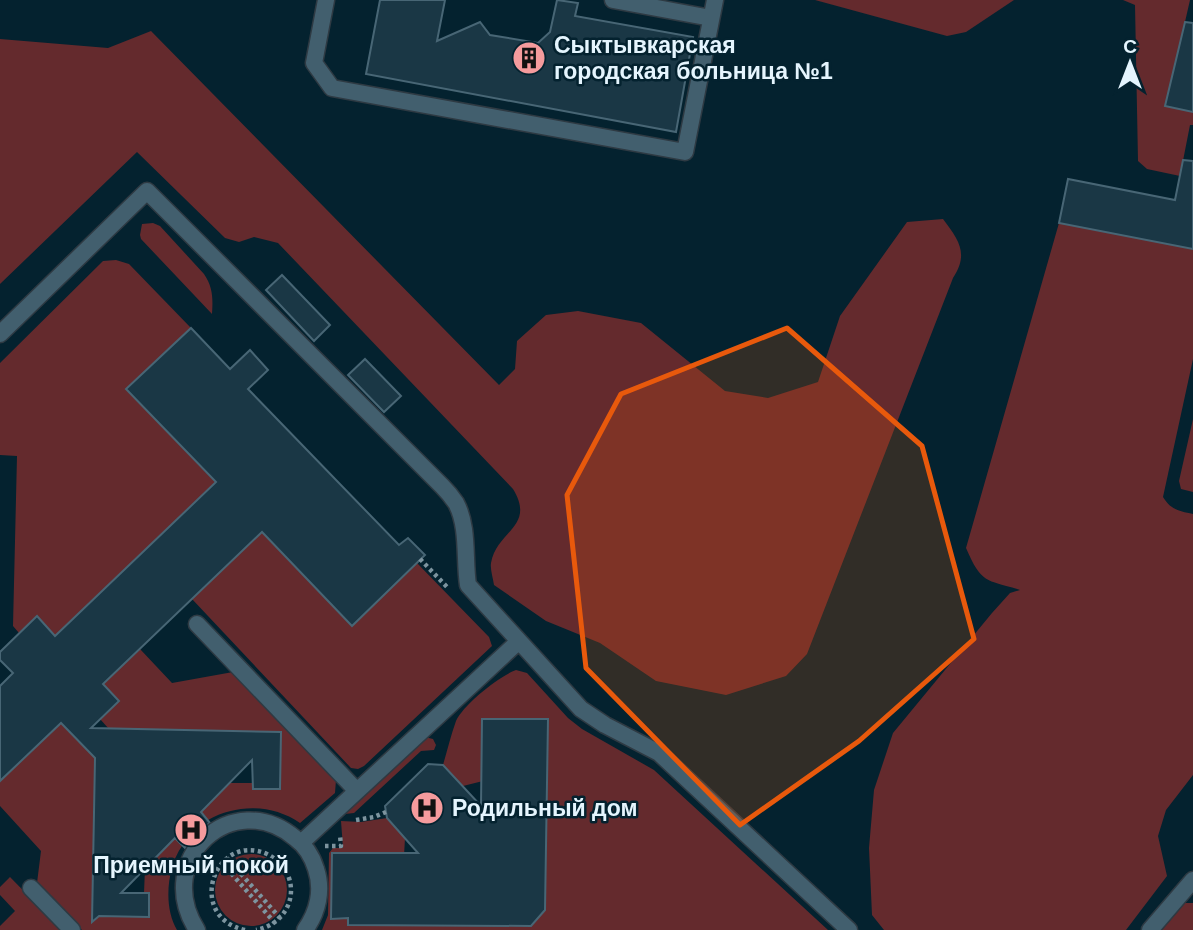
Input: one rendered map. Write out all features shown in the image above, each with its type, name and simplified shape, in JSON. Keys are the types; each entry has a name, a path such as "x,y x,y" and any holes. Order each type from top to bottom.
{"lane":[{"path":"326,0 314,63 331,88 685,152 715,0"},
{"path":"618,0 711,19"},
{"path":"0,334 147,191 442,486 457,505 465,534 468,585 581,709 605,725 659,753 849,930"},
{"path":"197,624 357,791"},
{"path":"301,843 519,641"},
{"path":"197,930 186,910 183,885 192,853 207,837 236,822 259,821 282,828 301,843 315,864 319,888 315,912 305,930"},
{"path":"1150,930 1193,880"},
{"path":"31,888 72,930"}],"path":[{"path":"420,559 449,589"},
{"path":"246,930 229,924 214,905 211,893 212,881 222,863 243,851 256,851 275,858 290,881 288,907 275,923 256,930"},
{"path":"227,858 280,918"},
{"path":"222,863 275,923"},
{"path":"248,893 253,888"}],"highlighted area":[{"path":"787,328 922,446 974,639 859,741 740,825 586,668 567,495 621,394"}],"shaded area":[{"path":"815,0 1014,0 966,32 947,36"},
{"path":"1123,0 1190,0 1166,105 1193,112 1193,125 1190,125 1180,176 1147,169 1138,161 1135,5"},
{"path":"151,31 499,385 515,369 517,341 546,315 578,311 641,323 725,391 768,398 818,382 840,316 907,222 943,219 960,247 958,269 807,654 786,676 726,695 656,681 600,643 546,621 494,585 491,565 495,552 518,520 520,512 513,489 278,243 254,237 239,242 225,238 137,152 0,284 0,39 108,48"},
{"path":"153,223 160,226 204,274 212,293 212,314 141,239 142,224"},
{"path":"1059,223 1193,249 1193,359 1163,497 1176,509 1193,514 1193,775 1166,810 1158,836 1167,876 1126,930 884,930 872,915 869,848 874,790 893,733 992,613 1010,593 1020,590 986,579 976,569 966,548"},
{"path":"116,260 129,264 191,328 126,389 220,487 206,492 55,636 37,617 19,633 13,626 17,456 0,455 0,363 103,261"},
{"path":"1193,419 1193,492 1181,489 1179,481"},
{"path":"258,527 417,563 489,637 492,646 364,766 351,768 192,599"},
{"path":"140,649 172,683 233,672 336,780 335,793 300,823 278,812 254,808 231,811 208,820 200,812 230,783 253,783 253,789 281,732 109,729 100,719 119,701 103,684"},
{"path":"516,670 527,673 568,718 582,729 654,770 828,930 322,930 328,915 329,853 333,848 343,848 341,821 361,822 387,818 405,838 404,856 332,853 332,919 348,918 348,925 531,926 545,910 548,720 482,719 483,781 463,786 443,765 460,714 482,692"},
{"path":"54,716 78,740 88,731 95,739 92,915 149,893 144,893 145,868 175,838 182,846 170,876 168,899 177,930 82,930 37,883 41,851 0,806 0,781 55,729"},
{"path":"425,737 433,739 436,745 434,750 421,751 354,813 345,814 344,812"},
{"path":"251,854 271,860 281,870 287,890 281,910 271,920 251,926 231,920 221,910 215,890 221,870 231,860"},
{"path":"10,877 62,930 0,930 0,926 15,911 0,895 0,887"},
{"path":"1185,903 1193,903 1193,930 1162,930"}],"building":[{"name":"Сыктывкарская городская больница №1","path":"380,0 445,0 437,41 480,22 490,35 538,43 550,32 557,0 578,3 575,16 693,37 676,132 366,74"},
{"path":"1185,22 1193,23 1193,112 1165,106"},
{"path":"1183,160 1193,161 1193,249 1059,223 1068,179 1175,200"},
{"path":"282,275 330,325 314,341 266,290"},
{"path":"191,328 230,369 250,350 268,370 248,389 399,545 408,538 425,555 352,626 262,532 103,684 119,701 91,728 281,732 280,789 253,789 252,760 201,812 210,823 198,831 185,848 175,838 121,893 149,893 149,917 99,916 92,922 95,758 61,723 0,781 0,686 13,673 0,660 0,652 37,616 55,636 216,482 126,389"},
{"path":"365,359 401,396 384,412 348,375"},
{"path":"482,719 548,719 545,910 531,926 348,925 348,918 331,919 332,853 418,853 387,818 385,806 428,764 443,765 481,806"}],"place":[{"name":"Сыктывкарская городская больница №1","path":"529,58"},
{"name":"Родильный дом","path":"427,808"},
{"name":"Приемный покой","path":"191,830"}]}
